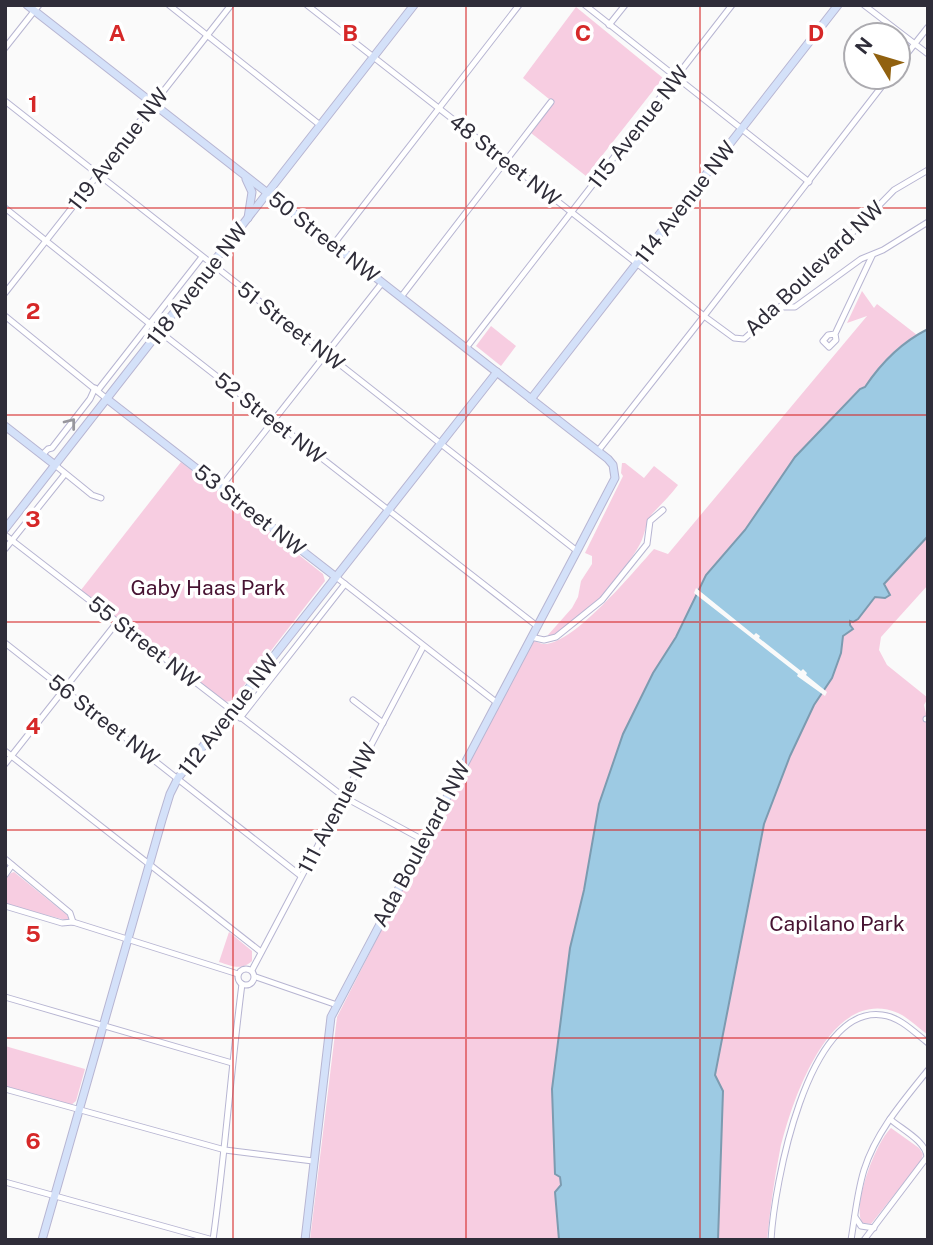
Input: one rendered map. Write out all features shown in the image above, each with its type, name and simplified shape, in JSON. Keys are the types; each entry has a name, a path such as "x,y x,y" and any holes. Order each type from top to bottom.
{"main road":[{"name":"118 Avenue NW","path":"5,529 414,5"},
{"name":"114 Avenue NW","path":"531,399 838,5"},
{"name":"50 Street NW","path":"34,7 333,245 608,458 615,472"},
{"path":"242,173 252,192 248,219"},
{"name":"112 Avenue NW","path":"43,1240 170,794 178,778 497,372"},
{"name":"53 Street NW","path":"107,399 336,577"},
{"path":"5,426 55,466"},
{"name":"Ada Boulevard NW","path":"305,1240 331,1017 577,551 615,478 615,472"}],"street":[{"path":"169,5 320,125"},
{"name":"119 Avenue NW","path":"5,293 231,5"},
{"name":"48 Street NW","path":"307,5 704,316"},
{"path":"333,245 519,5"},
{"path":"585,5 809,182"},
{"path":"609,25 625,5"},
{"name":"115 Avenue NW","path":"466,348 732,5"},
{"path":"864,5 928,54"},
{"path":"5,48 34,7"},
{"path":"912,47 928,27"},
{"path":"598,451 878,91"},
{"name":"51 Street NW","path":"5,101 577,551"},
{"path":"401,297 551,102"},
{"name":"Ada Boulevard NW","path":"704,316 734,338 744,339 780,307 894,190 928,170"},
{"name":"52 Street NW","path":"5,208 537,626"},
{"path":"780,307 795,307 861,258 898,242 928,222"},
{"path":"835,334 872,255"},
{"name":"118 Avenue NW","path":"42,455 52,447 90,399 91,392 150,324 202,257"},
{"path":"220,487 382,283"},
{"name":"53 Street NW","path":"5,316 107,399"},
{"path":"55,466 92,495 101,498"},
{"path":"5,549 65,474"},
{"path":"531,638 544,640 556,637 602,600 647,544 650,521 663,510"},
{"name":"55 Street NW","path":"5,535 344,797 423,840"},
{"name":"53 Street NW","path":"336,577 496,702"},
{"name":"112 Avenue NW","path":"240,718 345,584"},
{"path":"5,764 118,621"},
{"name":"56 Street NW","path":"5,643 301,876"},
{"name":"111 Avenue NW","path":"252,970 423,647"},
{"path":"353,700 383,723"},
{"path":"5,751 261,952"},
{"path":"5,859 70,913 74,922"},
{"path":"5,875 12,865"},
{"path":"5,906 62,923 74,922 238,974 246,969 252,970 256,977 337,1004"},
{"path":"238,974 238,981 243,984"},
{"path":"243,984 256,977"},
{"path":"5,1182 213,1240 243,984"},
{"path":"5,997 232,1063"},
{"path":"771,1240 786,1144 801,1100 835,1036 844,1026 862,1017 884,1015 901,1022 928,1043"},
{"path":"851,1240 865,1168 874,1146 890,1119 928,1070"},
{"path":"5,1089 225,1150 313,1161"},
{"path":"864,1240 928,1157 923,1145 890,1119"},
{"path":"855,1217 862,1227 874,1228"}],"green space":[{"path":"576,7 663,78 586,176 531,133 554,103 523,78"},
{"path":"862,291 874,308 877,304 917,335 888,358 865,387 860,389 795,457 745,530 706,575 599,804 584,890 570,948 553,1089 555,1174 560,1176 561,1185 555,1192 559,1240 310,1240 337,1017 534,641 545,644 557,641 572,632 603,605 654,549 668,554 867,316 847,323"},
{"path":"491,326 516,346 501,366 476,346"},
{"name":"Gaby Haas Park","path":"181,462 323,574 325,581 232,701 223,702 81,590"},
{"path":"622,463 644,478 654,466 678,485 650,517 640,544 623,571 601,597 563,630 549,637 572,608 578,597 581,581 592,564 592,556 585,553 623,476"},
{"name":"Capilano Park","path":"928,536 928,585 881,637 879,650 887,665 928,698 924,705 928,722 928,1035 898,1013 874,1009 852,1016 834,1031 804,1078 785,1129 767,1240 718,1240 715,1076 764,824 790,756 814,705 832,678 841,653 843,636 853,629 851,620 875,597 885,598 884,584"},
{"path":"14,872 69,919 5,904 5,880"},
{"path":"229,932 252,951 252,961 248,964 236,967 219,962"},
{"path":"5,1046 85,1069 76,1101 71,1105 5,1086"},
{"path":"891,1128 919,1148 923,1154 921,1161 871,1224 862,1223 860,1202 867,1174 879,1146"}],"water":[{"path":"928,329 928,536 884,584 890,595 885,598 875,597 858,619 850,621 853,629 843,636 841,653 832,678 814,705 790,756 764,824 715,1075 723,1091 718,1240 559,1240 555,1192 561,1185 560,1177 555,1174 552,1089 570,948 584,890 599,804 623,734 706,575 745,530 795,457 860,389 865,387 893,354"}],"pier":[{"path":"696,588 801,671 803,669 806,675 827,692 825,696 694,593"}]}
